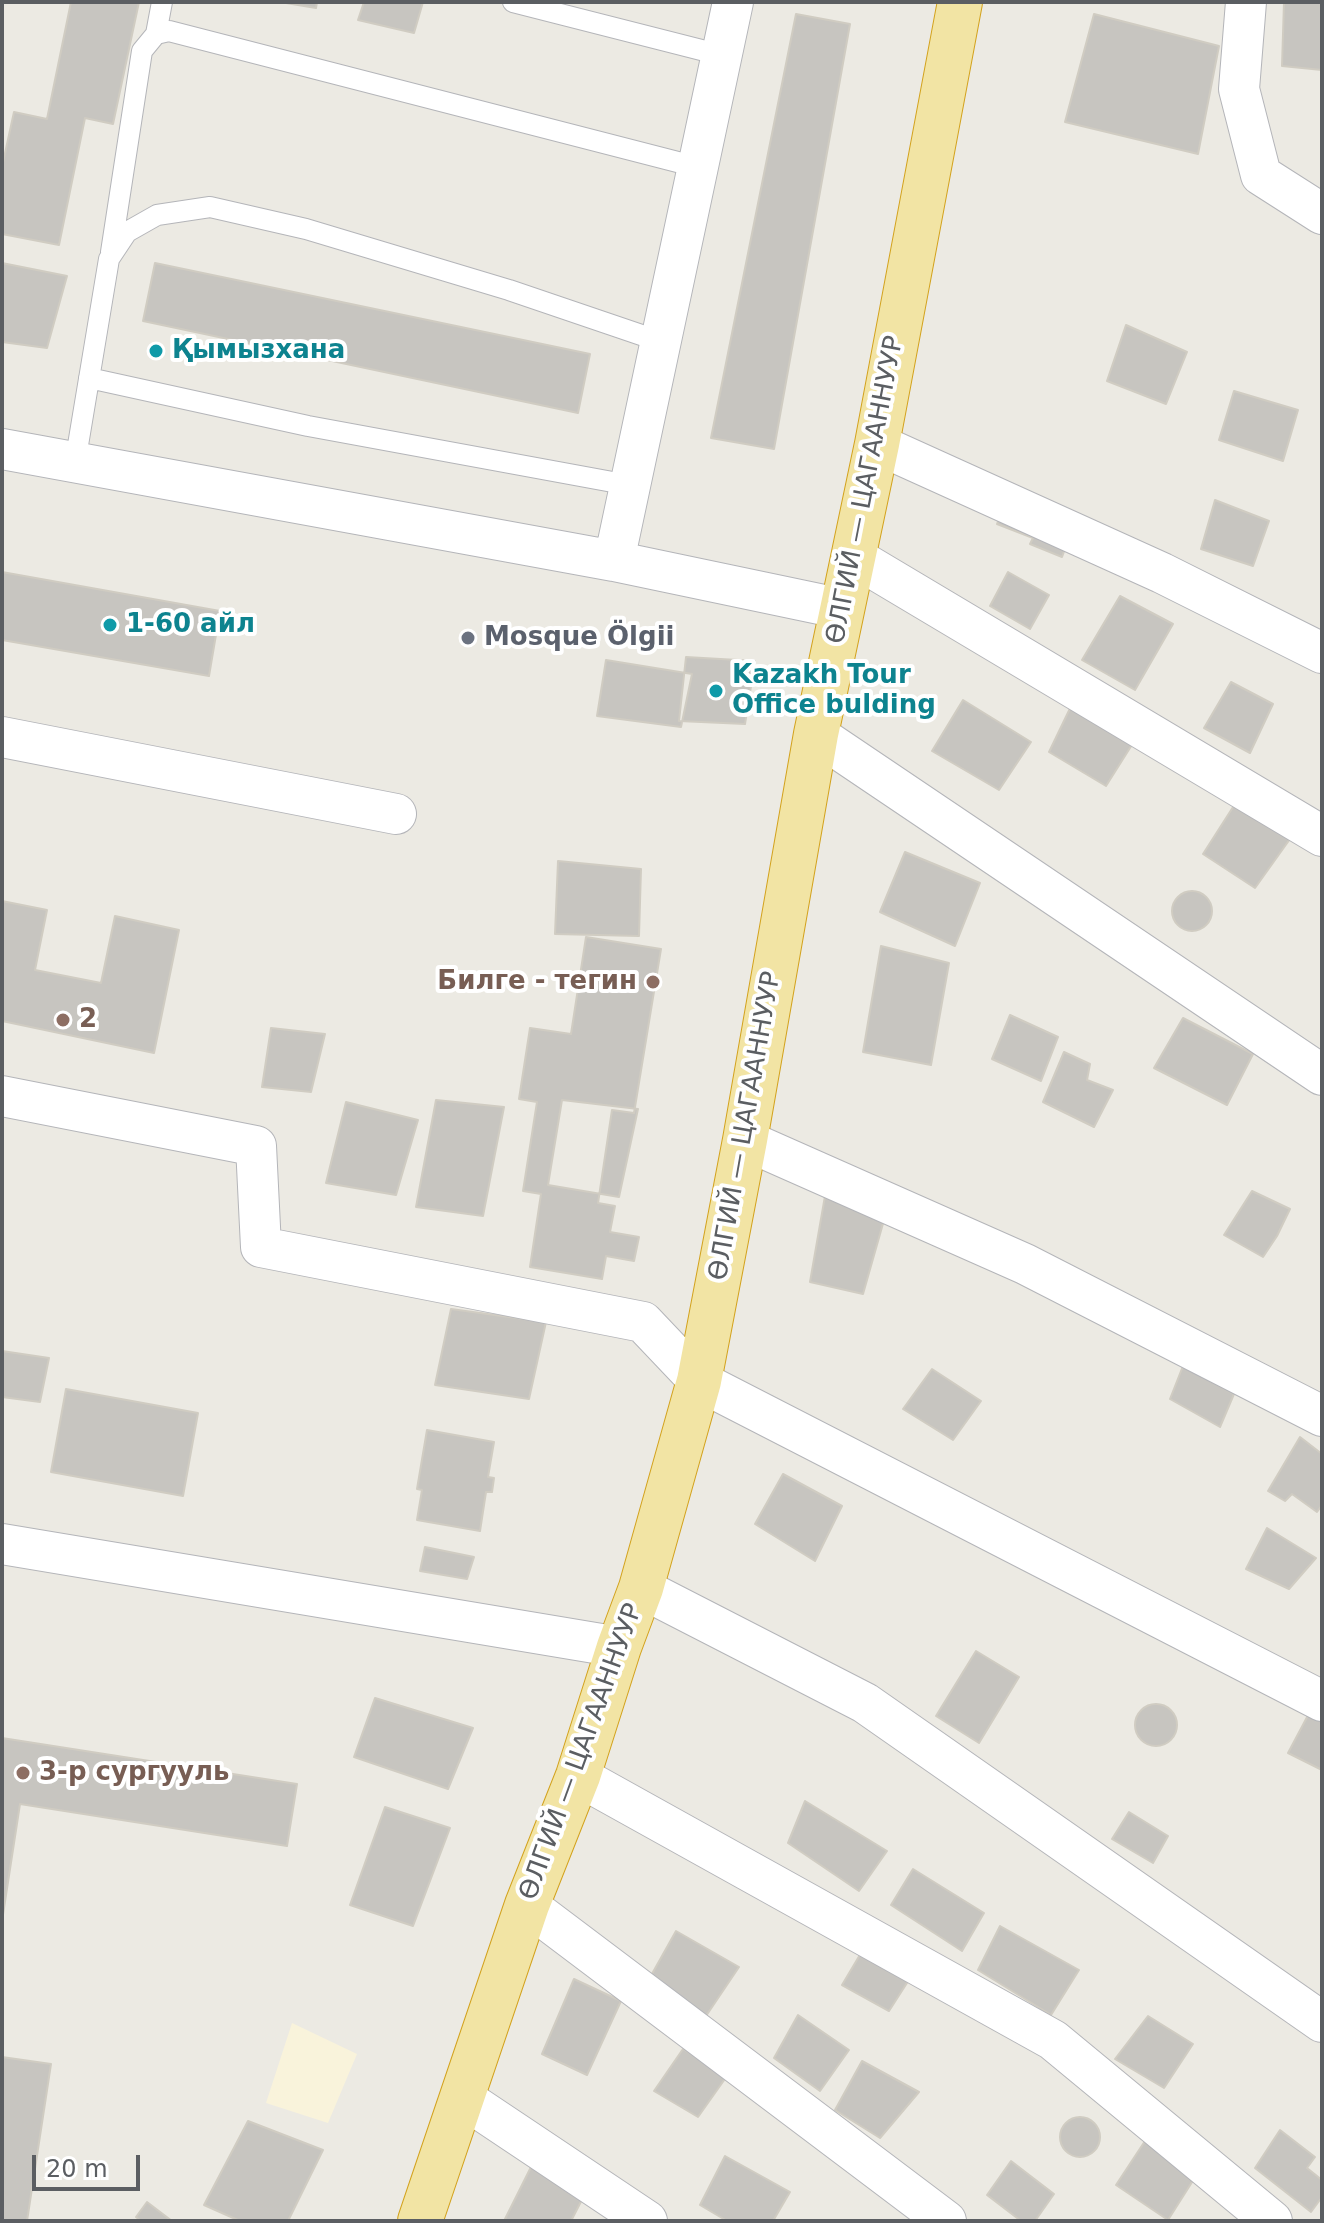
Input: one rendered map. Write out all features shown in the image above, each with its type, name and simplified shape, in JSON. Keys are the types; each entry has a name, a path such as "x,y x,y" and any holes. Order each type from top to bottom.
{"highway":[{"name":"ӨЛГИЙ — ЦАГААННУУР","path":"420,2221 527,1905 578,1776 641,1588 699,1381 816,734 877,444 960,2"}],"street":[{"path":"614,561 733,2"},
{"path":"1246,2 1239,89 1261,175 1322,214"},
{"path":"877,444 1162,573 1322,653"},
{"path":"2,449 614,561 843,609"},
{"path":"854,557 1322,836"},
{"path":"816,734 1322,1075"},
{"path":"2,737 396,814"},
{"path":"2,1096 256,1146 261,1247 643,1322 699,1381 1322,1701"},
{"path":"745,1140 1025,1264 1322,1416"},
{"path":"2,1544 619,1647"},
{"path":"641,1588 865,1703 1322,2022"},
{"path":"578,1776 1053,2040 1272,2221"},
{"path":"527,1905 946,2221"},
{"path":"463,2098 647,2221"}],"lane":[{"path":"75,463 142,51 156,34 162,2"},
{"path":"513,2 721,55"},
{"path":"156,34 169,31 697,167"},
{"path":"109,259 127,232 157,215 210,207 306,229 509,290 659,341"},
{"path":"89,378 308,426 629,485"}],"shaded area":[{"path":"292,2023 357,2054 328,2123 266,2103"}],"building":[{"path":"71,2 139,2 113,124 85,118 59,245 2,234 2,167 14,112 47,119"},
{"path":"280,2 317,2 316,8"},
{"path":"364,2 423,2 414,33 358,20"},
{"path":"1284,2 1322,2 1322,70 1282,66"},
{"path":"796,14 850,24 774,449 711,438"},
{"path":"1094,14 1219,46 1198,154 1065,122"},
{"path":"2,263 67,276 47,348 2,342"},
{"path":"155,263 590,354 578,413 143,321"},
{"path":"1126,325 1187,352 1166,404 1107,381"},
{"path":"1234,391 1298,410 1283,461 1219,440"},
{"path":"1215,500 1269,521 1253,566 1201,549"},
{"path":"1002,511 1069,538 1062,557 1030,544 1033,538 997,524"},
{"name":"1-60 айл","path":"2,572 220,611 209,676 2,640"},
{"path":"1008,572 1049,595 1030,629 990,606"},
{"path":"1120,596 1173,624 1135,690 1082,660"},
{"name":"Kazakh Tour Office bulding","path":"686,657 755,661 745,724 679,721"},
{"path":"606,660 692,674 681,727 597,716"},
{"path":"1231,682 1273,704 1250,753 1204,728"},
{"path":"1075,698 1135,740 1106,786 1049,752"},
{"path":"963,700 1031,742 999,790 932,751"},
{"path":"1235,804 1290,839 1255,888 1203,854"},
{"path":"905,852 980,883 955,946 880,912"},
{"path":"558,861 641,869 639,936 555,934"},
{"path":"1192,891 1206,897 1212,911 1206,925 1192,931 1178,925 1172,911 1178,897"},
{"path":"2,901 47,910 35,970 101,983 115,916 179,930 154,1053 2,1021"},
{"path":"586,937 661,949 634,1113 612,1110 598,1203 615,1206 610,1232 639,1237 634,1261 606,1256 602,1279 530,1267 541,1194 523,1191 537,1102 519,1099 530,1028 571,1034"},
{"path":"881,946 949,963 931,1065 863,1052"},
{"path":"1010,1015 1058,1037 1041,1081 992,1059"},
{"path":"1183,1018 1253,1054 1227,1105 1154,1068"},
{"path":"271,1028 325,1034 311,1092 262,1087"},
{"path":"1064,1052 1090,1064 1087,1080 1113,1090 1094,1127 1043,1102"},
{"path":"436,1100 504,1107 483,1216 416,1207"},
{"path":"562,1100 638,1109 619,1197 548,1185"},
{"path":"346,1102 418,1120 396,1195 326,1183"},
{"path":"1252,1191 1290,1209 1263,1257 1224,1235"},
{"path":"825,1196 886,1213 863,1294 810,1282"},
{"path":"451,1309 546,1322 529,1399 435,1385"},
{"path":"2,1351 49,1358 40,1402 2,1397"},
{"path":"1183,1366 1234,1394 1220,1427 1170,1399"},
{"path":"932,1369 981,1401 953,1440 903,1409"},
{"path":"66,1389 198,1413 183,1496 51,1472"},
{"path":"427,1430 494,1442 488,1477 494,1478 492,1492 486,1492 480,1531 417,1520 422,1490 417,1489"},
{"path":"1300,1437 1322,1454 1322,1505 1317,1512 1292,1494 1285,1501 1268,1491"},
{"path":"783,1474 842,1506 815,1561 755,1524"},
{"path":"1267,1528 1316,1558 1289,1589 1246,1569"},
{"path":"425,1547 474,1557 467,1579 420,1571"},
{"path":"976,1651 1019,1677 979,1743 936,1716"},
{"path":"375,1698 473,1728 448,1789 354,1757"},
{"path":"1156,1704 1171,1710 1177,1725 1171,1740 1156,1746 1141,1740 1135,1725 1141,1710"},
{"path":"1314,1704 1322,1709 1322,1770 1288,1753"},
{"path":"2,1738 297,1784 287,1846 20,1804 2,1921"},
{"path":"805,1801 887,1851 859,1891 788,1843"},
{"path":"385,1807 450,1828 413,1926 350,1905"},
{"path":"1129,1812 1168,1836 1153,1863 1112,1839"},
{"path":"913,1869 984,1913 962,1951 891,1905"},
{"path":"1000,1926 1079,1970 1051,2015 978,1970"},
{"path":"676,1931 739,1967 704,2019 648,1981"},
{"path":"867,1943 914,1972 889,2011 842,1985"},
{"path":"574,1979 621,2001 587,2075 542,2054"},
{"path":"798,2015 849,2050 820,2091 774,2058"},
{"path":"1148,2016 1193,2044 1164,2088 1115,2059"},
{"path":"683,2049 727,2076 698,2117 654,2091"},
{"path":"2,2057 51,2064 27,2221 2,2221"},
{"path":"862,2061 919,2092 880,2138 835,2110"},
{"path":"1080,2117 1094,2123 1100,2137 1094,2151 1080,2157 1066,2151 1060,2137 1066,2123"},
{"path":"248,2121 323,2150 288,2221 240,2221 204,2205"},
{"path":"1280,2130 1315,2157 1307,2168 1322,2180 1322,2197 1311,2212 1255,2168"},
{"path":"1145,2141 1194,2179 1168,2220 1116,2185"},
{"path":"725,2156 790,2192 773,2221 727,2221 700,2205"},
{"path":"534,2161 588,2188 571,2221 504,2221"},
{"path":"1011,2161 1054,2194 1035,2221 1021,2221 987,2195"},
{"path":"147,2202 172,2221 141,2221 136,2217"}],"place":[{"name":"Қымызхана","path":"156,351"},
{"name":"1-60 айл","path":"110,625"},
{"name":"Mosque Ölgii","path":"468,638"},
{"name":"Kazakh Tour Office bulding","path":"716,691"},
{"name":"Билге - тегин","path":"653,982"},
{"name":"2","path":"63,1020"},
{"name":"3-р сургууль","path":"23,1773"}]}
